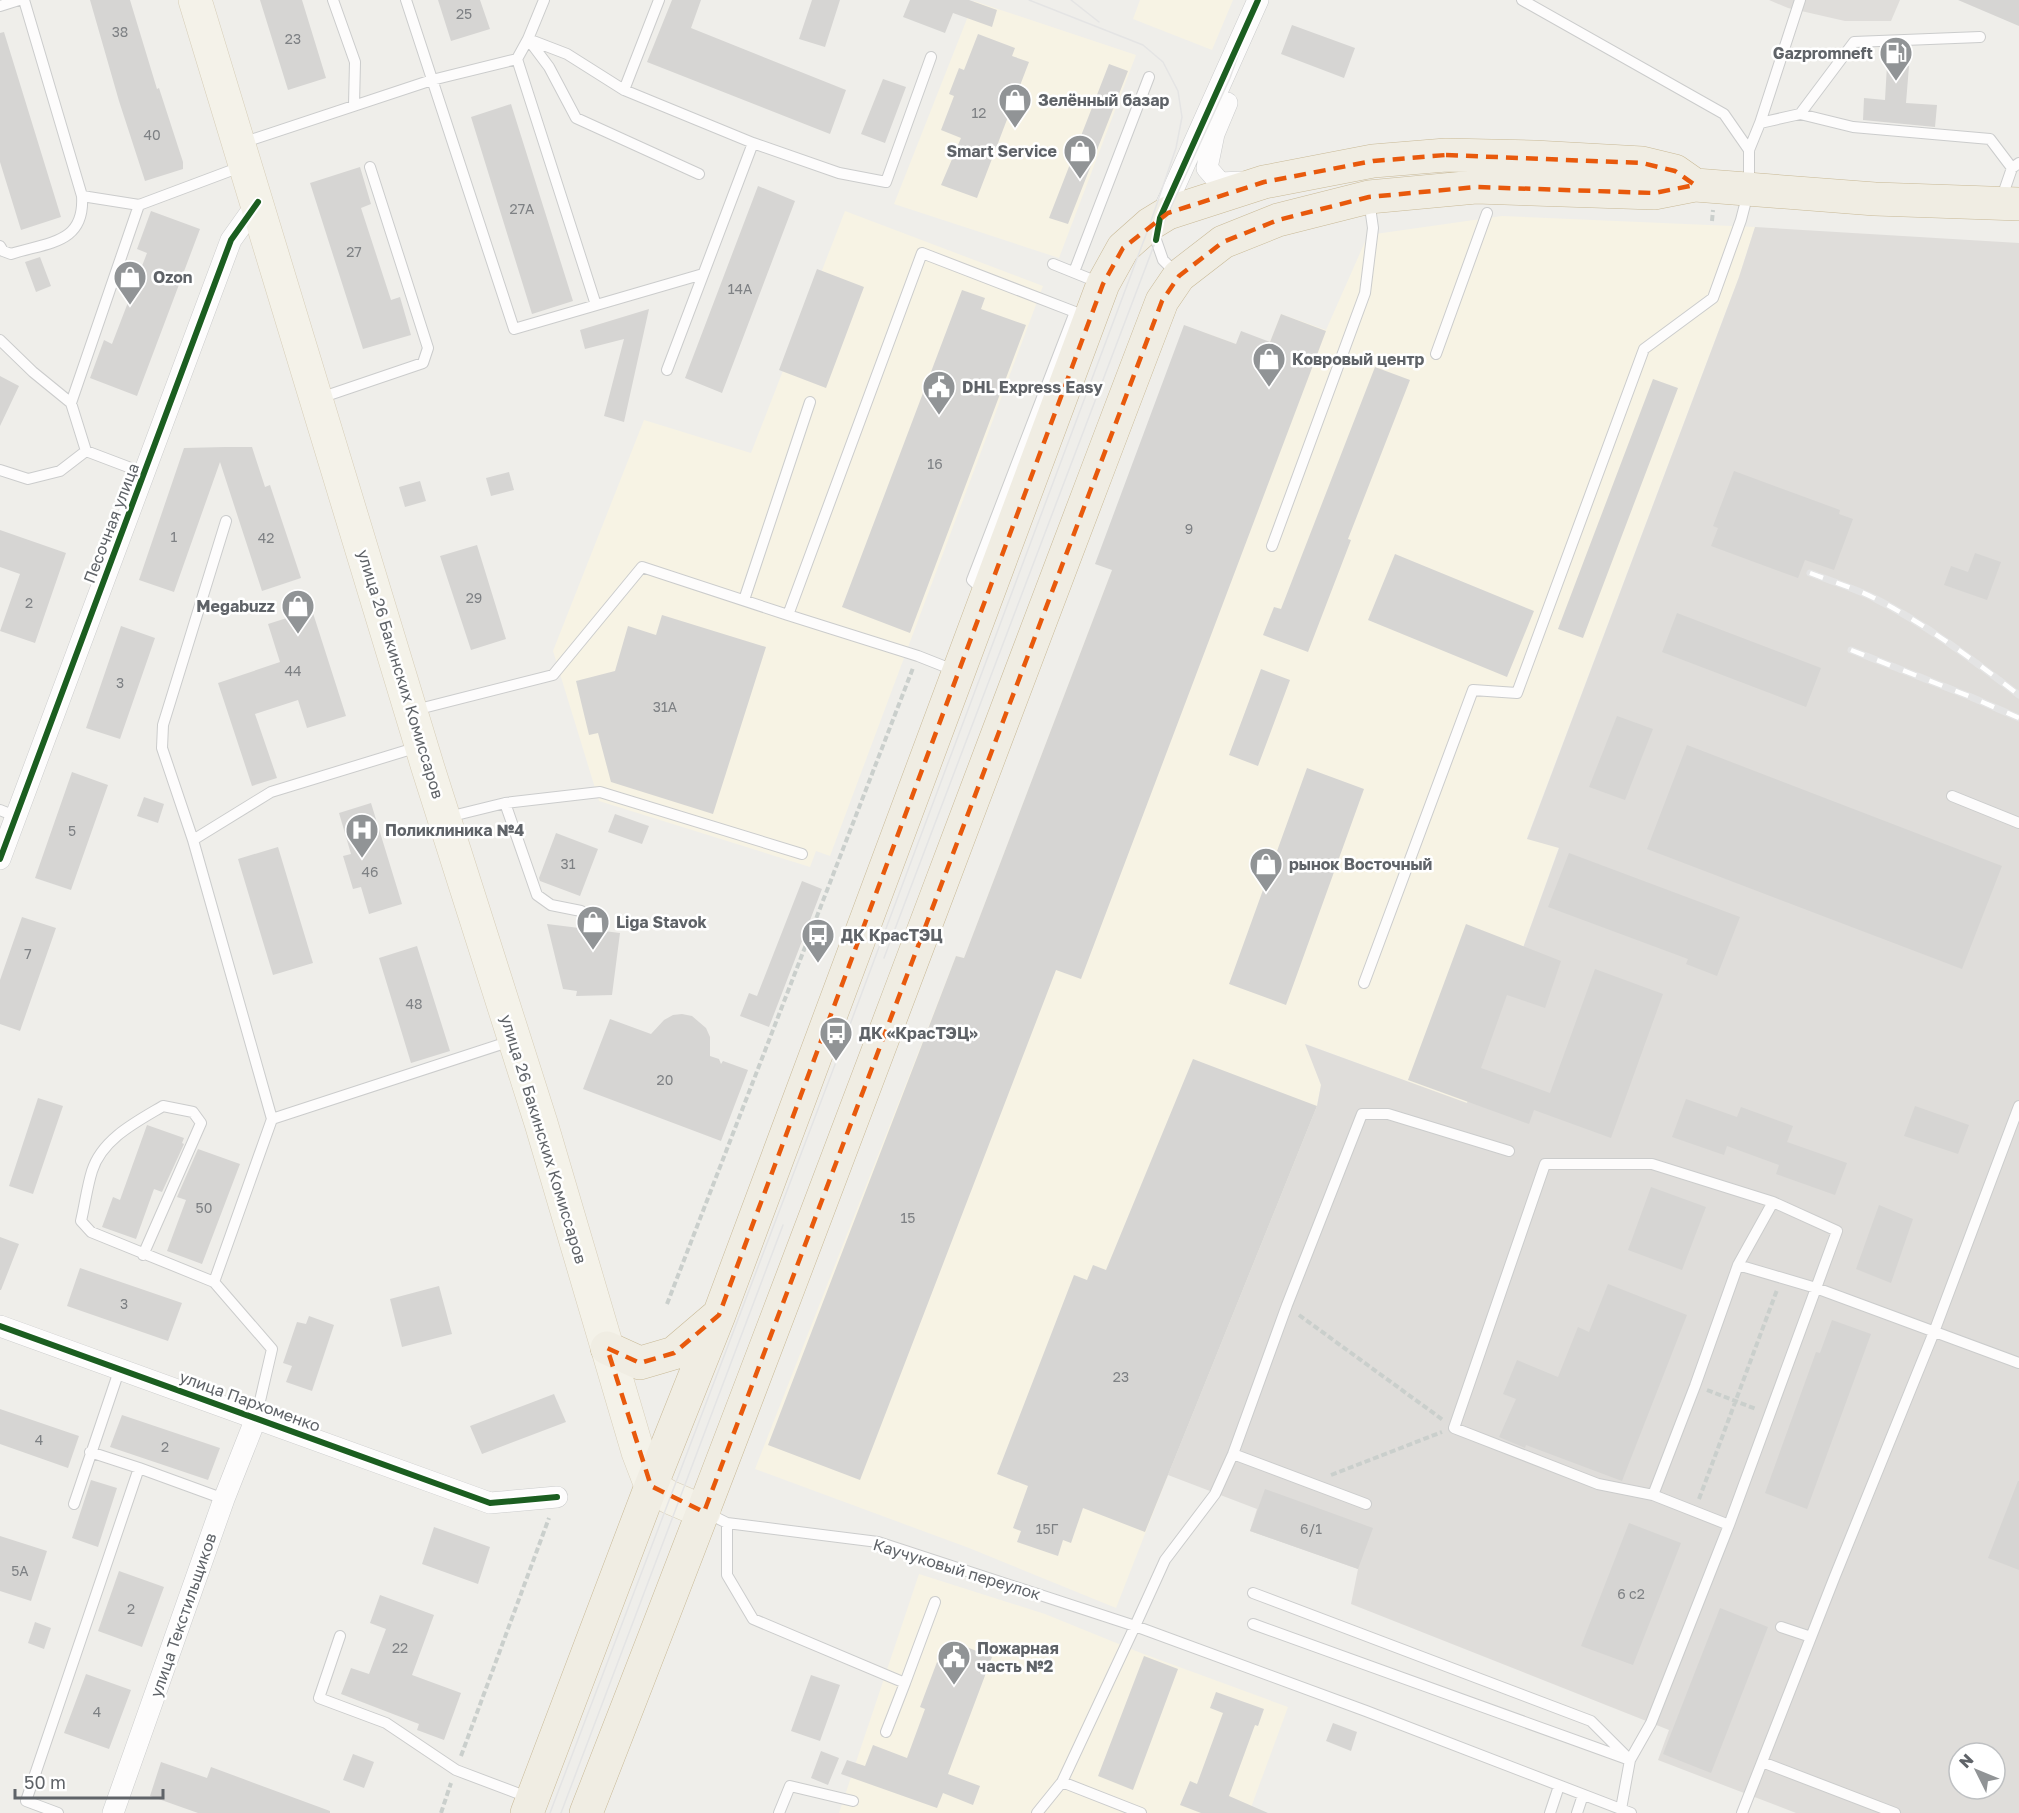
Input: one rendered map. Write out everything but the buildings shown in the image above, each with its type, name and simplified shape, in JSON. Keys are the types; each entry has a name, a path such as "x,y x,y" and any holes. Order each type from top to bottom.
{"highway":[{"path":"530,1806 651,1486 719,1315 988,594 1083,315 1123,248 1150,224 1158,229 1168,213 1264,182 1373,161 1446,155 1642,163 1675,171 1695,185"},
{"path":"586,1813 716,1517 988,757 1162,301 1179,276 1223,242 1278,220 1369,197 1476,187 1654,193 1695,185 1875,199 2010,203"},
{"path":"607,1348 640,1362 674,1353 719,1315"}],"main road":[{"name":"улица 26 Бакинских Комиссаров","path":"195,0 422,746 541,1123 638,1452 651,1486"},
{"path":"651,1486 669,1497 716,1517"}],"street":[{"path":"1158,229 1258,0"},
{"path":"1264,182 1220,183 1208,168 1214,134 1271,0"},
{"name":"Песочная улица","path":"0,859 8,813 144,473 231,240 258,202"},
{"name":"улица Пархоменко","path":"0,1326 490,1503 557,1497"},
{"name":"улица Текстильщиков","path":"113,1813 224,1499 256,1418"}],"lane":[{"path":"0,6 19,0"},
{"path":"0,246 3,251 11,254 65,237 76,229 83,211 82,196 24,0"},
{"path":"333,0 355,62 354,105"},
{"path":"406,0 514,329 703,274"},
{"path":"544,0 517,59 596,305"},
{"path":"624,90 659,0"},
{"path":"1522,0 1724,114 1749,150"},
{"path":"1364,983 1473,690 1517,693 1644,349 1713,298 1741,220 1749,189 1749,150 1800,0"},
{"path":"1800,114 1854,42 1980,37"},
{"path":"528,39 567,54 624,90 753,143 839,173 886,182 931,57"},
{"path":"528,39 549,67 576,118 699,174"},
{"path":"82,196 139,206 242,154 354,105 432,80 517,59"},
{"path":"1074,272 1149,77"},
{"path":"1760,123 1800,114 1853,127 1990,139 2016,166 2010,203"},
{"path":"667,370 753,143"},
{"path":"317,399 423,363 428,348 370,167"},
{"path":"1272,546 1365,293 1373,228 1369,197"},
{"path":"71,403 139,206"},
{"path":"1436,354 1487,213"},
{"path":"1158,229 1162,260 1179,276"},
{"path":"788,615 922,254 1083,315"},
{"path":"1053,264 1103,284"},
{"path":"0,340 33,372 71,403 86,451"},
{"path":"744,600 810,402"},
{"path":"86,451 144,473"},
{"path":"0,470 28,479 60,471 86,451"},
{"path":"214,1282 272,1119 193,840 162,748 163,725 226,521"},
{"path":"412,711 553,675 642,567 958,671"},
{"path":"193,840 271,792 422,746"},
{"path":"445,818 504,803 600,792 802,854"},
{"path":"1952,796 2019,823"},
{"path":"504,803 537,896 552,905 581,911"},
{"path":"272,1119 515,1040"},
{"path":"143,1255 201,1123 193,1112 163,1106 134,1124 105,1147 93,1169 81,1221 91,1232 143,1255 214,1282 272,1349 256,1418"},
{"path":"1742,1813 1934,1332 2019,1106"},
{"path":"1037,1813 1062,1782 1165,1560 1215,1494 1233,1454 1287,1305 1362,1114 1388,1114 1509,1151"},
{"path":"1626,1811 1630,1760 1651,1723 1729,1525 1837,1231 1773,1202 1652,1164 1545,1164 1454,1428 1598,1484 1653,1495 1729,1525"},
{"path":"1653,1495 1738,1265 1773,1202"},
{"path":"1738,1265 1816,1288 2019,1363"},
{"path":"74,1504 120,1368"},
{"path":"90,1452 224,1499"},
{"path":"1233,1454 1366,1504"},
{"path":"58,1813 26,1801 139,1468"},
{"path":"716,1517 727,1575 753,1619 905,1683"},
{"name":"Каучуковый переулок","path":"716,1517 878,1542 1135,1626 1626,1811"},
{"path":"1253,1593 1591,1721 1630,1760"},
{"path":"886,1732 935,1602"},
{"path":"1253,1624 1630,1760"},
{"path":"1781,1627 1811,1637"},
{"path":"340,1636 319,1698 386,1723 456,1770 530,1806"},
{"path":"1762,1762 1895,1813"},
{"path":"1062,1782 1141,1813"},
{"path":"779,1813 790,1786 853,1801"},
{"path":"1550,1813 1559,1786"},
{"path":"1577,1813 1583,1796"}],"path":[{"path":"667,1304 918,656"},
{"path":"1694,1511 1781,1279"},
{"path":"1287,1305 1454,1428"},
{"path":"1695,1386 1769,1414"},
{"path":"1327,1476 1454,1428"},
{"path":"441,1813 557,1497"}],"highlighted area":[{"path":"1446,155 1642,163 1675,171 1695,185 1654,193 1476,187 1369,197 1278,220 1223,242 1179,276 1162,301 704,1512 651,1486 607,1348 640,1363 674,1353 719,1315 1103,284 1123,248 1168,213 1264,182 1373,161"}],"shaded area":[{"path":"1140,0 1233,0 1212,50 1133,19"},
{"path":"1769,0 1900,0 1891,21 1845,21 1788,8"},
{"name":"Зелённый базар","path":"974,1 1136,55 1059,258 894,204"},
{"path":"845,211 1043,286 830,856 816,851 810,867 599,801 553,651 644,420 751,453"},
{"name":"рынок Восточный","path":"1502,216 1755,227 1739,277 1527,838 1559,847 1467,1104 1306,1044 1321,1085 1317,1106 1116,1608 969,1548 755,1469 956,956 964,958 1203,332 1236,344 1270,342 1281,314 1326,330 1368,235"},
{"path":"1755,227 2019,243 2019,1813 1796,1813 1658,1760 1669,1730 1351,1604 1358,1569 1250,1531 1257,1509 1168,1475 1317,1106 1321,1085 1305,1044 1467,1103 1559,848 1527,839 1739,277"},
{"path":"919,1574 1045,1614 1141,1653 1288,1707 1249,1813 839,1813"}],"tram line":[{"path":"550,1813 836,1062 1150,224 1176,148 1182,117 1178,91 1163,62 1143,45 1029,0"},
{"path":"1071,0 1099,22"},
{"path":"884,958 1156,240 1230,78 1258,0"},
{"path":"561,1813 783,1225"}],"railway":[{"path":"1810,573 1859,591 1912,619 1949,643 2019,695"},
{"path":"1851,650 2019,718"}],"cycle path":[{"path":"1156,240 1160,218 1258,0"},
{"path":"0,859 231,240 258,202"},
{"path":"0,1326 490,1503 557,1497"}],"place":[{"name":"Gazpromneft","path":"1896,82"},
{"name":"Зелённый базар","path":"1015,129"},
{"name":"Smart Service","path":"1080,180"},
{"name":"Ozon","path":"130,306"},
{"name":"Ковровый центр","path":"1269,388"},
{"name":"DHL Express Easy","path":"939,416"},
{"name":"Megabuzz","path":"298,635"},
{"name":"Поликлиника №4","path":"362,859"},
{"name":"рынок Восточный","path":"1266,893"},
{"name":"Liga Stavok","path":"593,951"},
{"name":"ДК КрасТЭЦ","path":"818,964"},
{"name":"ДК «КрасТЭЦ»","path":"836,1062"},
{"name":"Пожарная часть №2","path":"954,1686"}]}
